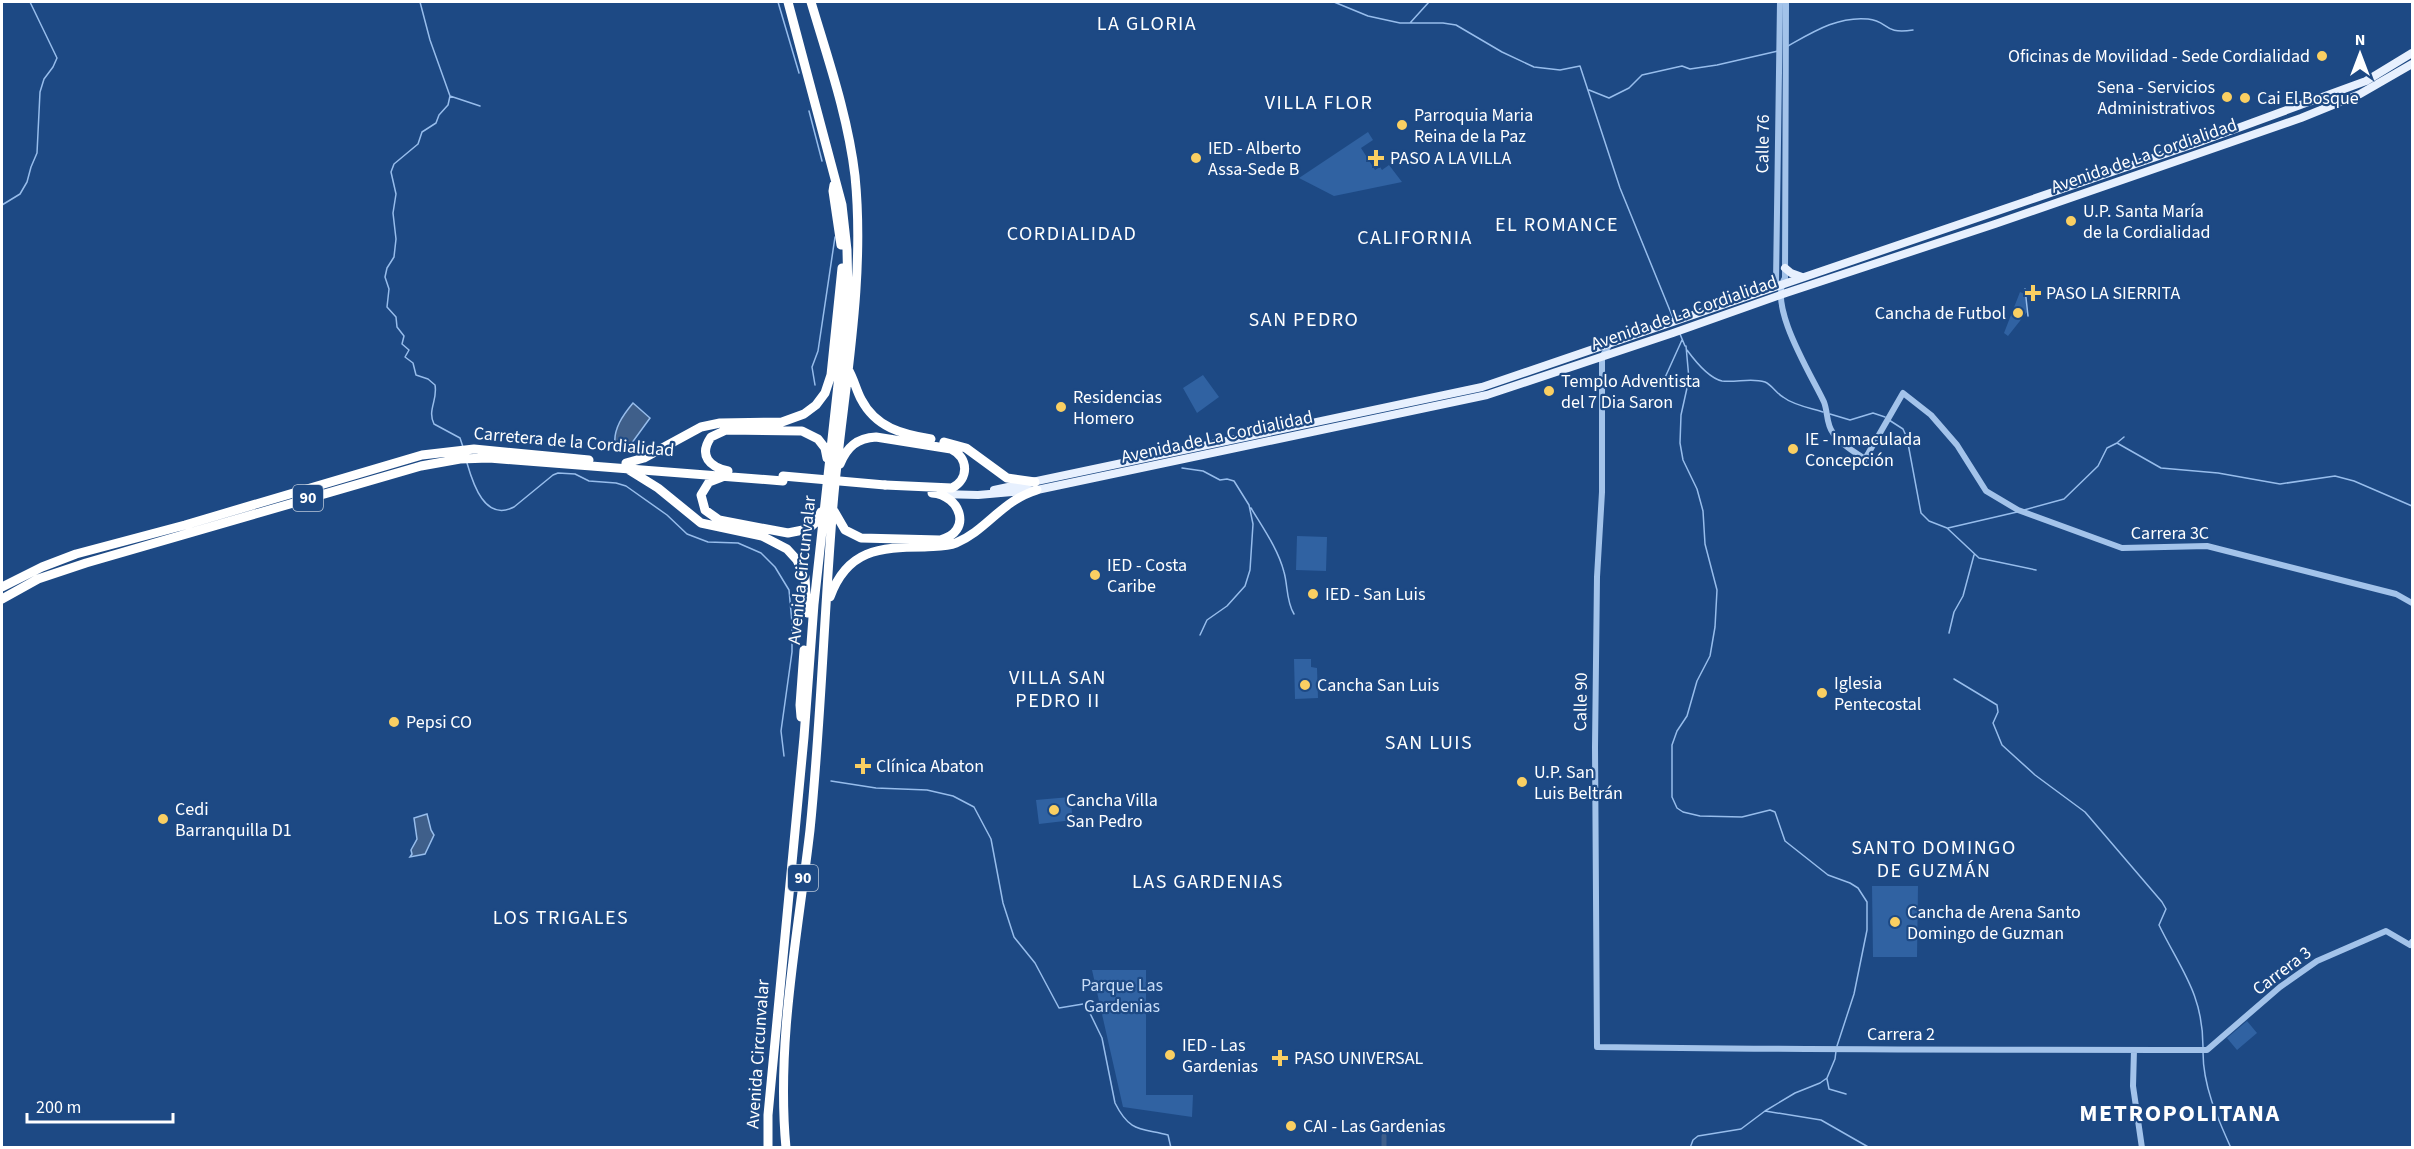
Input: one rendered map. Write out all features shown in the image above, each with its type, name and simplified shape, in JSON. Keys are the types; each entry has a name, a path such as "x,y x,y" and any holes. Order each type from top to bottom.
{"highway":[{"name":"Avenida Circunvalar","path":"768,1148 768,1110 804,737 814,604 829,503 848,293 847,250 842,205 788,2"},
{"name":"Avenida Circunvalar","path":"811,2 836,80 854,175 858,248 848,369 832,471"},
{"path":"626,466 701,427 720,423 778,422 807,412 819,403 825,393 834,349 842,266 833,191 836,179"},
{"path":"839,375 834,349 845,326"},
{"path":"848,369 865,406 884,426 900,433 959,445 976,454 1007,478 1036,486"},
{"path":"728,474 711,465 706,451 711,437 726,429 798,430 809,433 823,445 832,471"},
{"path":"728,474 709,482 701,495 705,510 719,520 796,533 808,529 816,522 829,503 843,527 858,537 871,540 940,540 954,535 960,519 955,505 943,492 959,484 964,475 964,463 958,453 948,448 868,437 854,442 832,471"},
{"name":"Carretera de la Cordialidad","path":"2,587 42,567 76,554 433,453 474,449 626,466"},
{"name":"Carretera de la Cordialidad","path":"2,599 38,579 86,563 437,462 489,458 626,466 943,492"},
{"path":"626,466 658,488 701,523 766,538 787,549 797,560 805,577 807,602 800,705 804,737"},
{"path":"826,608 840,576 863,556 890,547 954,544 969,536 1012,500 1036,486"},
{"name":"Avenida Circunvalar","path":"786,1148 783,1113 793,961 818,751 829,503"}],"main road":[{"name":"Avenida de La Cordialidad","path":"1036,486 1482,387 2045,196 2301,106 2366,81 2412,53"},
{"name":"Avenida de La Cordialidad","path":"943,492 1036,486 1476,398 1995,224 2301,118 2360,94 2412,64"},
{"path":"1785,268 1795,275 1804,277"}],"street":[{"name":"Calle 76","path":"1779,2 1776,282 1781,285"},
{"name":"Calle 76","path":"1786,2 1785,278 1781,285 1781,294 1798,354 1826,409 1833,434 1865,459"},
{"path":"1602,357 1609,345"},
{"name":"Calle 90","path":"1597,1047 1597,577 1602,492 1602,357"},
{"name":"Carrera 3C","path":"1865,459 1903,393 1931,415 1957,446 1986,491 2025,513 2122,548 2196,546 2216,548 2396,594 2412,603"},
{"name":"Carrera 3","path":"2203,1050 2222,1038 2280,987 2317,961 2386,931 2411,943"},
{"name":"Carrera 2","path":"1597,1047 1687,1050 2203,1050"},
{"path":"2133,1050 2133,1086 2142,1148"}],"green space":[{"path":"1368,132 1373,140 1361,148 1375,170 1380,167 1382,170 1389,165 1402,182 1334,196 1299,178"},
{"path":"2020,292 2025,294 2027,312 2008,336 2004,333"},
{"path":"1203,375 1219,397 1197,413 1183,388"},
{"path":"1297,536 1327,537 1326,571 1296,570"},
{"path":"1294,659 1311,659 1311,667 1317,668 1318,698 1295,699"},
{"name":"Cancha Villa San Pedro","path":"1070,797 1073,820 1039,824 1036,800"},
{"name":"Cancha de Arena Santo Domingo de Guzman","path":"1872,886 1918,886 1917,957 1873,957"},
{"name":"Parque Las Gardenias","path":"1092,970 1146,970 1146,1095 1193,1095 1192,1117 1123,1107"},
{"path":"2247,1021 2257,1033 2237,1050 2227,1038"}],"shaded area":[{"path":"633,403 650,418 629,447 625,449 615,445 616,433 622,417"},
{"path":"427,814 434,835 425,854 410,857 417,839 414,818"}],"waterway":[{"path":"2,205 20,194 27,182 37,153 40,92 44,79 57,58 30,2"},
{"path":"420,2 430,40 450,96 480,106"},
{"path":"778,2 799,73"},
{"path":"1334,2 1368,16 1400,23 1456,25 1502,52 1534,67 1560,70 1580,66 1620,188 1673,318"},
{"path":"1410,23 1429,2"},
{"path":"1788,46 1826,26 1846,20 1875,20 1896,31 1913,30"},
{"path":"1589,90 1609,98 1629,88 1642,75 1682,66 1690,69 1717,65 1778,51"},
{"path":"450,96 448,105 439,115 436,123 422,132 418,144 394,164 391,172 396,194 393,213 396,239 394,257 387,268 385,277 389,289 387,307 396,317 397,327 404,336 402,344 409,350 405,357 413,363 416,375 428,379 435,385 432,409 434,424 460,438 463,447"},
{"path":"809,111 822,161"},
{"path":"815,385 812,367 818,351 835,237"},
{"path":"2025,289 2028,316"},
{"path":"1680,334 1685,346"},
{"path":"1663,382 1682,340"},
{"path":"1686,346 1689,379 1681,415 1680,443 1683,460 1697,489 1703,511 1705,544 1717,590 1715,627 1710,656 1697,681 1687,716 1677,731 1672,745 1672,797 1677,808 1683,812 1700,816 1742,817 1770,810 1775,812 1785,841 1828,875 1858,888 1867,902 1867,930 1854,994 1837,1046"},
{"path":"1687,350 1703,368 1717,379 1765,382 1792,402 1823,412"},
{"path":"1830,414 1850,420 1873,413 1885,417"},
{"path":"1889,420 1903,429 1907,438 1921,513 1929,521 1947,528 1979,558 2036,570"},
{"path":"2118,442 2124,437"},
{"path":"2024,510 2064,499 2098,466 2107,448 2117,443 2161,468 2218,473 2280,484 2335,476 2354,481 2412,506"},
{"path":"467,463 482,499 495,509 504,510 514,507 553,475 575,474 589,481 626,486 667,515 687,534 708,542 738,543 761,553 775,567 789,590 792,652 781,731 784,756"},
{"path":"1182,468 1203,471 1220,480 1234,481 1249,505 1253,524 1250,570 1245,586 1227,606 1207,620 1200,635"},
{"path":"1251,508 1278,555 1294,614"},
{"path":"1948,528 2017,512"},
{"path":"1949,633 1954,612 1963,596 1974,555"},
{"path":"1954,679 1997,705 1998,712 1993,723 2002,745 2035,775 2085,812 2162,902 2166,909 2159,925 2195,997 2202,1028 2203,1047"},
{"path":"831,781 876,788 927,790 953,796 974,807 991,839 1003,903 1014,937 1035,963 1059,1008 1086,1005 1102,1038 1115,1103 1120,1113 1137,1128 1168,1135 1171,1148"},
{"path":"1690,1148 1693,1140 1698,1136 1741,1129 1795,1093 1820,1083 1827,1078 1836,1051"},
{"path":"2203,1052 2208,1089 2231,1148"},
{"path":"1827,1079 1829,1089 1846,1094"},
{"path":"1765,1111 1821,1120 1870,1148"},
{"path":"1384,1136 1384,1148"}],"place":[{"name":"Oficinas de Movilidad - Sede Cordialidad","path":"2322,56"},
{"name":"Sena - Servicios Administrativos","path":"2227,97"},
{"name":"Cai El Bosque","path":"2245,98"},
{"name":"Parroquia Maria Reina de la Paz","path":"1402,125"},
{"name":"IED - Alberto Assa-Sede B","path":"1196,158"},
{"name":"PASO A LA VILLA","path":"1376,158"},
{"name":"U.P. Santa María de la Cordialidad","path":"2071,221"},
{"name":"PASO LA SIERRITA","path":"2033,293"},
{"name":"Cancha de Futbol","path":"2018,313"},
{"name":"Templo Adventista del 7 Dia Saron","path":"1549,391"},
{"name":"Residencias Homero","path":"1061,407"},
{"name":"IE - Inmaculada Concepción","path":"1793,449"},
{"name":"IED - Costa Caribe","path":"1095,575"},
{"name":"IED - San Luis","path":"1313,594"},
{"name":"Cancha San Luis","path":"1305,685"},
{"name":"Iglesia Pentecostal","path":"1822,693"},
{"name":"Pepsi CO","path":"394,722"},
{"name":"Clínica Abaton","path":"863,766"},
{"name":"U.P. San Luis Beltrán","path":"1522,782"},
{"name":"Cancha Villa San Pedro","path":"1054,810"},
{"name":"Cedi Barranquilla D1","path":"163,819"},
{"name":"Cancha de Arena Santo Domingo de Guzman","path":"1895,922"},
{"name":"IED - Las Gardenias","path":"1170,1055"},
{"name":"PASO UNIVERSAL","path":"1280,1058"},
{"name":"CAI - Las Gardenias","path":"1291,1126"}],"district":[{"name":"LA GLORIA","path":"1147,24"},
{"name":"VILLA FLOR","path":"1319,103"},
{"name":"EL ROMANCE","path":"1557,225"},
{"name":"CORDIALIDAD","path":"1072,234"},
{"name":"CALIFORNIA","path":"1415,238"},
{"name":"SAN PEDRO","path":"1304,320"},
{"name":"VILLA SAN PEDRO II","path":"1058,690"},
{"name":"SAN LUIS","path":"1429,743"},
{"name":"SANTO DOMINGO DE GUZMÁN","path":"1934,860"},
{"name":"LAS GARDENIAS","path":"1208,882"},
{"name":"LOS TRIGALES","path":"561,918"},
{"name":"METROPOLITANA","path":"2180,1113"}]}
